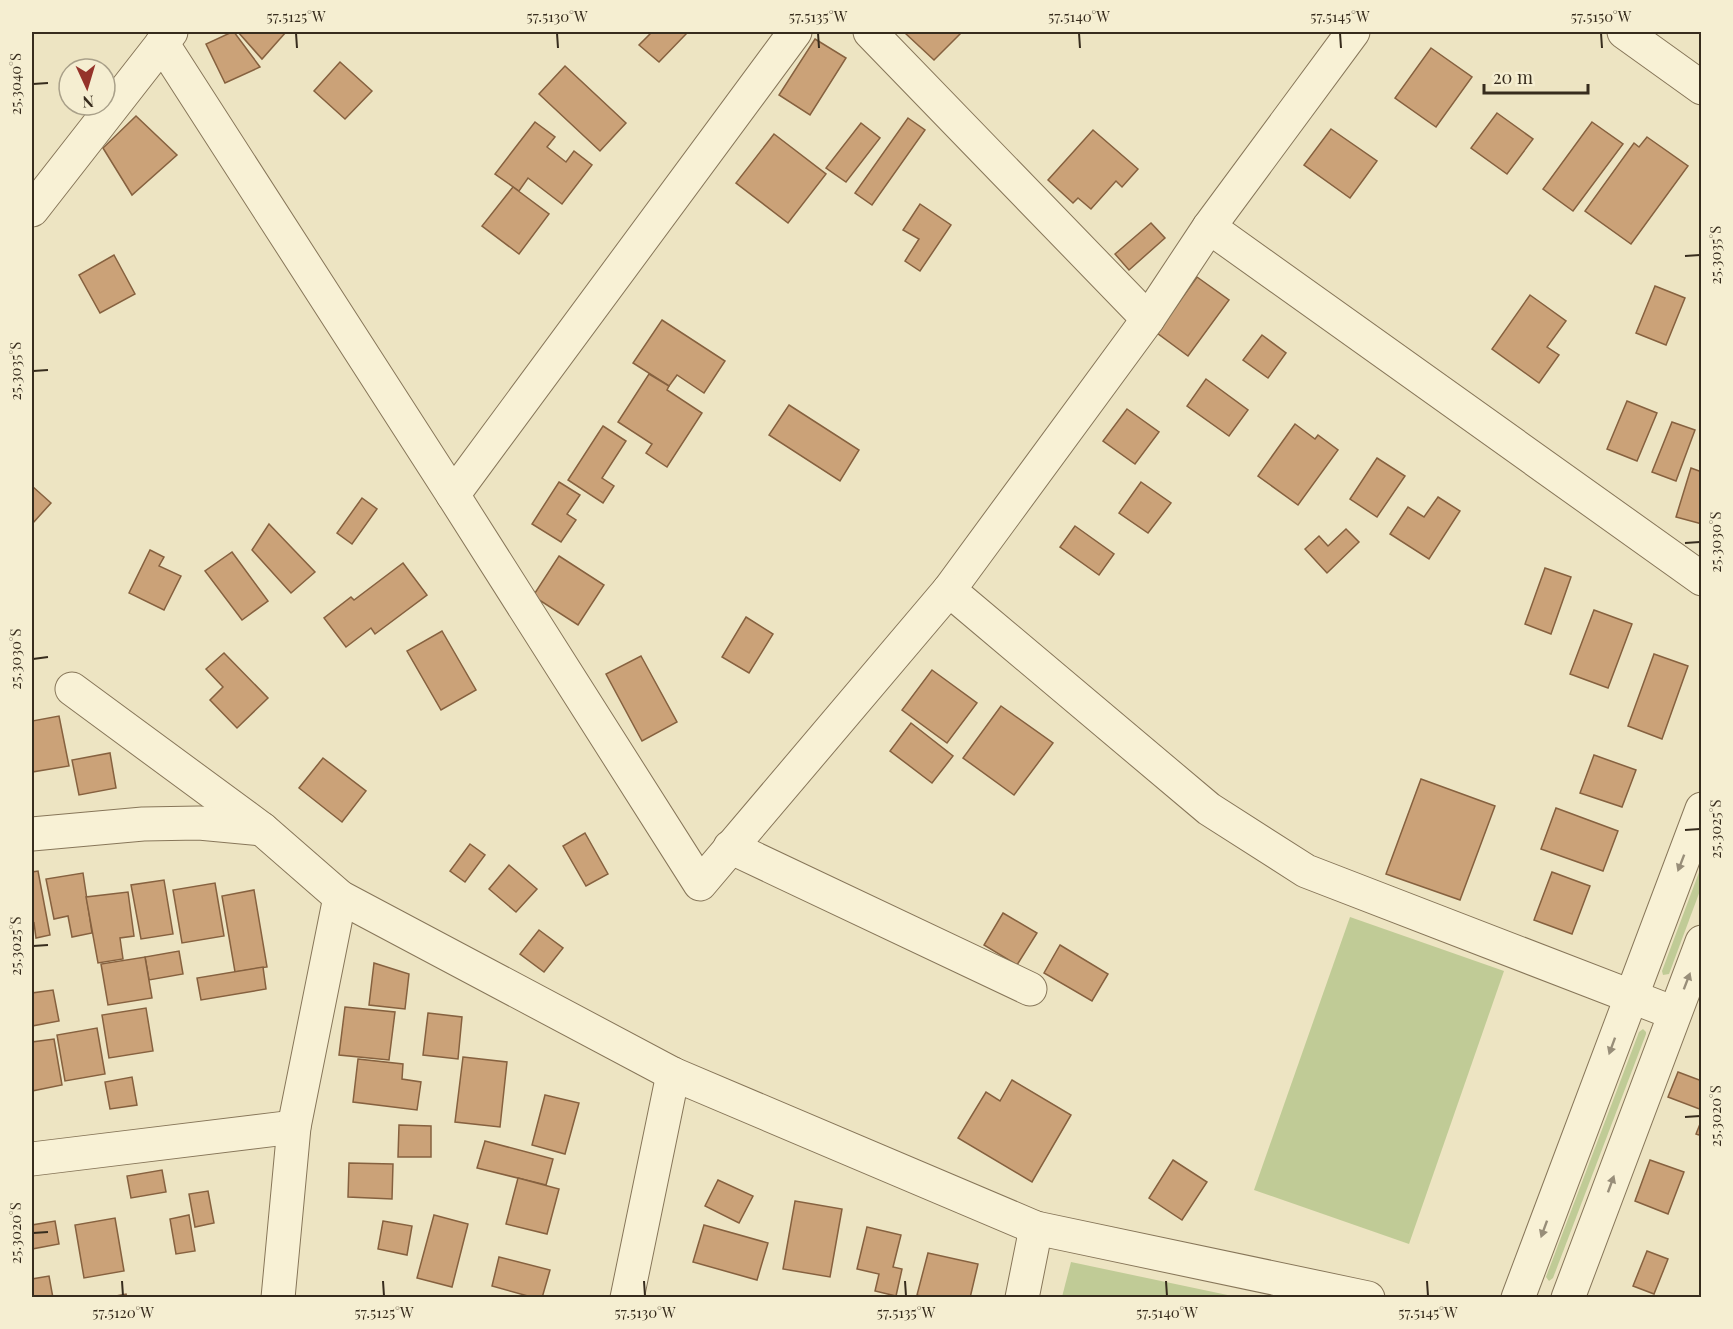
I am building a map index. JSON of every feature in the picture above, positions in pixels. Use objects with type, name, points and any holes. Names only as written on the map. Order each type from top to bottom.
[{"type":"street","points":[[453,495],[795,32]]},
{"type":"street","points":[[870,32],[1148,319]]},
{"type":"street","points":[[32,210],[166,37],[700,884],[950,590],[1148,319],[1209,227],[1353,32]]},
{"type":"street","points":[[1624,32],[1701,88]]},
{"type":"street","points":[[1209,227],[1701,579]]},
{"type":"street","points":[[950,590],[1209,809],[1306,871],[1630,998],[1674,1013]]},
{"type":"street","points":[[72,688],[262,828],[340,897],[673,1074],[1036,1228],[1368,1298]]},
{"type":"street","points":[[1518,1298],[1701,809]]},
{"type":"street","points":[[32,834],[143,824],[199,823],[262,828]]},
{"type":"street","points":[[730,848],[1030,989]]},
{"type":"street","points":[[278,1298],[294,1127],[340,897]]},
{"type":"street","points":[[1568,1298],[1701,942]]},
{"type":"street","points":[[627,1298],[673,1074]]},
{"type":"street","points":[[32,1159],[294,1127]]},
{"type":"street","points":[[1022,1298],[1036,1228]]},
{"type":"green space","points":[[1701,867],[1701,888],[1669,974],[1663,975],[1662,971]]},
{"type":"green space","points":[[1350,917],[1504,971],[1409,1244],[1254,1190]]},
{"type":"green space","points":[[1643,1029],[1646,1034],[1553,1278],[1549,1281],[1546,1277],[1639,1032]]},
{"type":"green space","points":[[1071,1262],[1237,1297],[1062,1297]]},
{"type":"building","points":[[232,32],[260,67],[225,83],[206,44]]},
{"type":"building","points":[[238,32],[286,32],[262,59]]},
{"type":"building","points":[[652,32],[687,33],[659,62],[639,45]]},
{"type":"building","points":[[906,32],[962,32],[934,60]]},
{"type":"building","points":[[815,39],[846,58],[810,115],[779,95]]},
{"type":"building","points":[[1431,48],[1472,77],[1436,127],[1395,98]]},
{"type":"building","points":[[340,62],[372,91],[345,119],[314,91]]},
{"type":"building","points":[[565,66],[626,123],[600,151],[539,94]]},
{"type":"building","points":[[1497,113],[1533,139],[1507,174],[1471,148]]},
{"type":"building","points":[[136,116],[177,155],[132,195],[103,148]]},
{"type":"building","points":[[908,118],[925,130],[872,205],[855,193]]},
{"type":"building","points":[[535,122],[555,137],[547,147],[566,162],[574,151],[592,165],[562,204],[528,178],[519,191],[495,174]]},
{"type":"building","points":[[1592,122],[1623,144],[1573,211],[1543,189]]},
{"type":"building","points":[[861,123],[880,138],[846,182],[826,168]]},
{"type":"building","points":[[1331,129],[1377,161],[1350,198],[1304,165]]},
{"type":"building","points":[[1093,130],[1138,169],[1122,187],[1116,181],[1091,209],[1078,198],[1073,203],[1048,180]]},
{"type":"building","points":[[774,134],[826,174],[788,223],[736,183]]},
{"type":"building","points":[[1647,137],[1688,166],[1631,244],[1585,211],[1634,143],[1639,147]]},
{"type":"building","points":[[513,187],[549,214],[519,254],[482,226]]},
{"type":"building","points":[[920,204],[951,225],[920,271],[905,261],[919,239],[903,230]]},
{"type":"building","points":[[1151,223],[1165,238],[1129,270],[1115,254]]},
{"type":"building","points":[[114,255],[135,294],[100,313],[79,275]]},
{"type":"building","points":[[1197,277],[1229,300],[1188,356],[1157,333]]},
{"type":"building","points":[[1655,286],[1685,298],[1666,345],[1636,333]]},
{"type":"building","points":[[1530,295],[1566,321],[1547,347],[1559,355],[1539,383],[1492,349]]},
{"type":"building","points":[[662,320],[725,361],[704,393],[677,375],[669,386],[633,363]]},
{"type":"building","points":[[1262,335],[1286,353],[1268,378],[1243,360]]},
{"type":"building","points":[[649,374],[669,386],[667,390],[702,413],[667,467],[646,453],[652,444],[618,422]]},
{"type":"building","points":[[1206,379],[1248,410],[1229,436],[1187,406]]},
{"type":"building","points":[[1627,401],[1657,413],[1637,461],[1607,449]]},
{"type":"building","points":[[789,405],[859,450],[840,481],[769,435]]},
{"type":"building","points":[[1127,409],[1159,432],[1135,464],[1103,441]]},
{"type":"building","points":[[1672,422],[1695,430],[1676,481],[1652,472]]},
{"type":"building","points":[[1295,424],[1315,439],[1318,435],[1338,450],[1298,505],[1258,476]]},
{"type":"building","points":[[603,426],[626,441],[602,478],[614,486],[603,503],[568,480]]},
{"type":"building","points":[[1377,458],[1405,476],[1377,517],[1350,499]]},
{"type":"building","points":[[1691,468],[1702,472],[1702,524],[1676,517]]},
{"type":"building","points":[[559,482],[580,495],[567,514],[576,520],[561,542],[532,524]]},
{"type":"building","points":[[1141,482],[1171,503],[1148,533],[1119,513]]},
{"type":"building","points":[[32,486],[51,503],[32,524]]},
{"type":"building","points":[[1438,497],[1460,511],[1429,559],[1390,534],[1408,507],[1424,517]]},
{"type":"building","points":[[362,498],[377,509],[352,544],[337,533]]},
{"type":"building","points":[[269,524],[315,572],[291,593],[252,550]]},
{"type":"building","points":[[1075,526],[1114,554],[1099,575],[1060,547]]},
{"type":"building","points":[[1346,529],[1359,542],[1327,573],[1305,549],[1319,536],[1328,546]]},
{"type":"building","points":[[150,550],[164,557],[159,566],[181,576],[164,610],[129,593]]},
{"type":"building","points":[[232,552],[268,601],[242,620],[205,571]]},
{"type":"building","points":[[559,556],[604,585],[578,625],[533,596]]},
{"type":"building","points":[[403,563],[427,595],[375,634],[371,628],[346,647],[324,618],[351,597],[354,600]]},
{"type":"building","points":[[1545,568],[1571,577],[1551,634],[1525,624]]},
{"type":"building","points":[[1594,610],[1632,624],[1608,688],[1570,674]]},
{"type":"building","points":[[746,617],[773,634],[749,673],[722,657]]},
{"type":"building","points":[[442,631],[476,690],[441,710],[407,651]]},
{"type":"building","points":[[224,653],[268,698],[237,728],[210,700],[223,687],[206,669]]},
{"type":"building","points":[[1654,654],[1688,666],[1662,739],[1628,726]]},
{"type":"building","points":[[641,656],[677,722],[642,741],[606,674]]},
{"type":"building","points":[[932,670],[977,703],[947,743],[902,710]]},
{"type":"building","points":[[1001,706],[1053,743],[1014,795],[963,758]]},
{"type":"building","points":[[59,716],[69,766],[32,772],[32,721]]},
{"type":"building","points":[[911,723],[953,756],[932,783],[890,751]]},
{"type":"building","points":[[110,753],[116,788],[79,795],[72,760]]},
{"type":"building","points":[[1594,755],[1636,770],[1622,807],[1580,793]]},
{"type":"building","points":[[323,758],[366,791],[342,822],[299,788]]},
{"type":"building","points":[[1421,779],[1495,806],[1460,900],[1386,874]]},
{"type":"building","points":[[1556,808],[1618,831],[1603,871],[1541,849]]},
{"type":"building","points":[[585,833],[608,874],[586,886],[563,846]]},
{"type":"building","points":[[470,844],[485,855],[465,882],[450,871]]},
{"type":"building","points":[[509,865],[537,889],[516,912],[489,889]]},
{"type":"building","points":[[38,871],[50,935],[36,938],[34,923],[32,924],[32,872]]},
{"type":"building","points":[[1552,872],[1590,886],[1572,934],[1534,920]]},
{"type":"building","points":[[83,873],[92,933],[72,937],[68,916],[54,919],[46,879]]},
{"type":"building","points":[[164,880],[173,934],[141,939],[131,885]]},
{"type":"building","points":[[215,883],[224,936],[182,943],[173,890]]},
{"type":"building","points":[[254,890],[267,967],[235,972],[222,896]]},
{"type":"building","points":[[128,892],[134,936],[120,938],[123,959],[98,963],[86,897]]},
{"type":"building","points":[[1003,913],[1037,933],[1017,965],[984,945]]},
{"type":"building","points":[[539,930],[563,948],[544,972],[520,954]]},
{"type":"building","points":[[1060,945],[1108,974],[1092,1001],[1044,973]]},
{"type":"building","points":[[179,951],[183,974],[149,980],[145,957]]},
{"type":"building","points":[[145,957],[152,998],[108,1005],[101,964]]},
{"type":"building","points":[[374,963],[409,974],[405,1009],[369,1005]]},
{"type":"building","points":[[263,967],[266,989],[201,1000],[197,978]]},
{"type":"building","points":[[53,990],[59,1021],[32,1026],[32,993]]},
{"type":"building","points":[[345,1007],[395,1012],[389,1060],[339,1055]]},
{"type":"building","points":[[146,1008],[153,1051],[109,1058],[102,1015]]},
{"type":"building","points":[[428,1013],[462,1017],[458,1059],[423,1055]]},
{"type":"building","points":[[97,1028],[105,1074],[65,1081],[57,1035]]},
{"type":"building","points":[[54,1039],[62,1085],[32,1091],[32,1042]]},
{"type":"building","points":[[463,1057],[507,1062],[500,1127],[455,1122]]},
{"type":"building","points":[[358,1059],[403,1064],[402,1079],[421,1082],[417,1110],[353,1102]]},
{"type":"building","points":[[1678,1072],[1702,1081],[1702,1110],[1668,1097]]},
{"type":"building","points":[[132,1077],[137,1105],[110,1109],[105,1082]]},
{"type":"building","points":[[1012,1080],[1071,1115],[1032,1182],[958,1138],[986,1092],[1000,1101]]},
{"type":"building","points":[[545,1095],[579,1103],[565,1154],[532,1145]]},
{"type":"building","points":[[1702,1119],[1702,1136],[1696,1134]]},
{"type":"building","points":[[399,1125],[431,1126],[431,1157],[398,1157]]},
{"type":"building","points":[[485,1141],[553,1159],[546,1185],[477,1168]]},
{"type":"building","points":[[1173,1160],[1207,1182],[1182,1220],[1149,1198]]},
{"type":"building","points":[[1650,1160],[1684,1172],[1668,1214],[1635,1201]]},
{"type":"building","points":[[349,1163],[393,1164],[392,1199],[348,1197]]},
{"type":"building","points":[[162,1170],[166,1192],[131,1198],[127,1176]]},
{"type":"building","points":[[518,1178],[559,1189],[547,1234],[506,1224]]},
{"type":"building","points":[[718,1180],[753,1196],[739,1223],[705,1206]]},
{"type":"building","points":[[208,1191],[214,1223],[195,1227],[189,1194]]},
{"type":"building","points":[[795,1201],[842,1209],[830,1277],[783,1269]]},
{"type":"building","points":[[189,1215],[195,1251],[176,1254],[170,1219]]},
{"type":"building","points":[[434,1215],[468,1224],[452,1287],[417,1278]]},
{"type":"building","points":[[115,1218],[124,1271],[84,1278],[75,1225]]},
{"type":"building","points":[[55,1221],[59,1244],[32,1249],[32,1225]]},
{"type":"building","points":[[383,1221],[412,1226],[407,1255],[378,1249]]},
{"type":"building","points":[[704,1225],[768,1243],[757,1280],[693,1262]]},
{"type":"building","points":[[867,1227],[901,1235],[893,1267],[902,1269],[896,1296],[875,1291],[879,1274],[857,1269]]},
{"type":"building","points":[[1647,1251],[1668,1259],[1654,1294],[1633,1286]]},
{"type":"building","points":[[928,1253],[978,1264],[970,1298],[926,1298],[917,1295]]},
{"type":"building","points":[[499,1257],[550,1270],[542,1298],[492,1286]]},
{"type":"building","points":[[49,1276],[53,1298],[32,1298],[32,1279]]},
{"type":"building","points":[[126,1294],[127,1298],[105,1298]]}]
